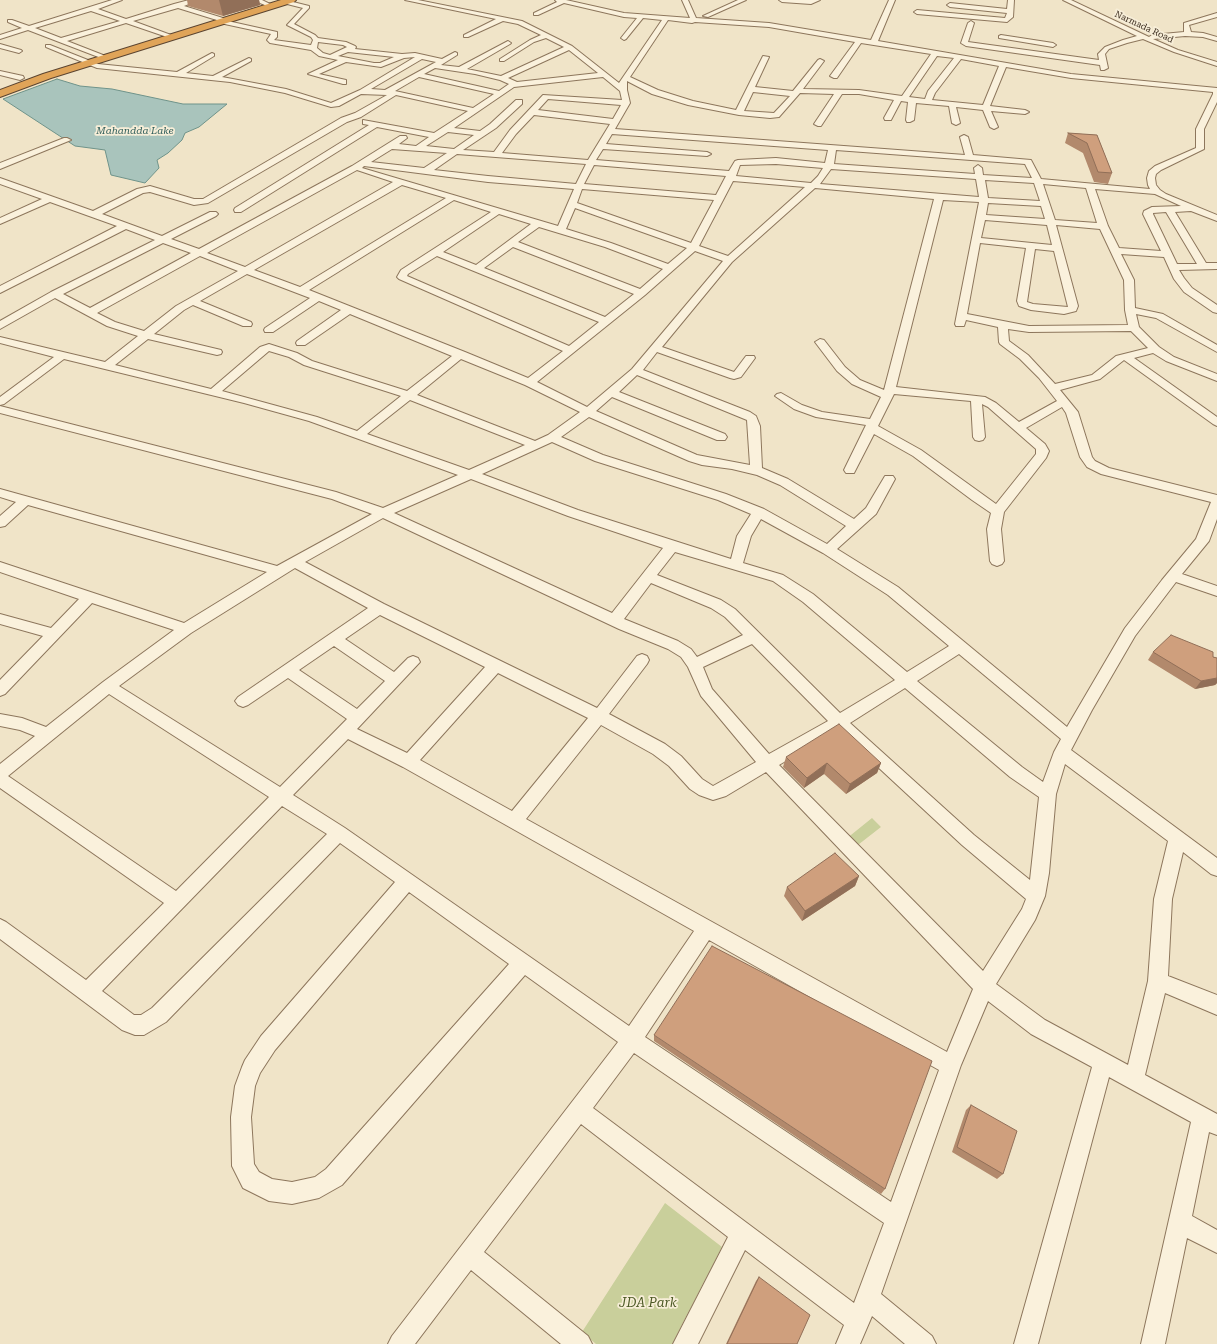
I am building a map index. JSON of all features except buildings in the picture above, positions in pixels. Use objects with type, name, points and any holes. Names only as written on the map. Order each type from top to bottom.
[{"type":"highway","points":[[86,62],[101,56],[221,21],[267,4],[285,1]]},
{"type":"highway","points":[[0,86],[86,62],[285,1]]},
{"type":"highway","points":[[0,94],[44,74]]},
{"type":"highway","points":[[0,91],[24,79]]},
{"type":"street","points":[[0,37],[119,0]]},
{"type":"street","points":[[62,40],[196,0]]},
{"type":"street","points":[[256,0],[267,4]]},
{"type":"street","points":[[408,0],[520,22],[570,47],[623,90]]},
{"type":"street","points":[[536,14],[563,0],[618,12],[667,18]]},
{"type":"street","points":[[563,0],[624,16],[692,20],[705,19],[778,25],[874,42],[1093,76],[1217,89]]},
{"type":"street","points":[[685,0],[692,20]]},
{"type":"street","points":[[705,19],[743,0]]},
{"type":"street","points":[[782,0],[808,2],[817,0]]},
{"type":"street","points":[[874,42],[892,0]]},
{"type":"street","points":[[917,12],[970,20],[1007,20],[1010,17],[1011,0]]},
{"type":"street","name":"Narmada Road","points":[[1066,0],[1176,51],[1217,63]]},
{"type":"street","points":[[1073,0],[1152,38],[1217,63]]},
{"type":"street","points":[[285,1],[307,8],[290,25],[311,34],[316,40],[352,45],[353,48],[332,57]]},
{"type":"street","points":[[168,2],[221,21],[275,33],[270,40],[272,42],[314,48],[321,55],[377,65],[400,56]]},
{"type":"street","points":[[944,4],[952,3],[1010,11]]},
{"type":"street","points":[[705,19],[711,5]]},
{"type":"street","points":[[968,5],[970,20],[964,42],[997,48],[1103,66],[1101,54],[1106,48],[1143,36]]},
{"type":"street","points":[[90,8],[169,36]]},
{"type":"street","points":[[1188,34],[1186,24],[1217,15]]},
{"type":"street","points":[[624,38],[641,17]]},
{"type":"street","points":[[466,36],[503,18]]},
{"type":"street","points":[[561,230],[578,186],[626,103],[623,82],[667,18]]},
{"type":"street","points":[[705,19],[769,25],[858,42],[1110,81],[1217,89]]},
{"type":"street","points":[[10,21],[29,27],[101,56]]},
{"type":"street","points":[[992,61],[1005,27]]},
{"type":"street","points":[[1209,37],[1217,33]]},
{"type":"street","points":[[1152,38],[1188,34],[1217,39]]},
{"type":"street","points":[[502,60],[532,41],[548,35]]},
{"type":"street","points":[[1001,37],[1053,45]]},
{"type":"street","points":[[314,48],[316,40]]},
{"type":"street","points":[[834,76],[858,42]]},
{"type":"street","points":[[461,69],[508,43]]},
{"type":"street","points":[[0,46],[19,51]]},
{"type":"street","points":[[48,46],[102,67],[215,78],[286,91],[330,105],[336,104],[363,91],[422,56]]},
{"type":"street","points":[[502,78],[556,52],[570,47]]},
{"type":"street","points":[[348,50],[400,56],[422,56],[443,61]]},
{"type":"street","points":[[94,214],[140,191],[150,189],[194,202],[205,201],[358,115],[419,74],[455,54]]},
{"type":"street","points":[[888,118],[905,99],[935,54]]},
{"type":"street","points":[[179,74],[212,55]]},
{"type":"street","points":[[739,113],[765,57]]},
{"type":"street","points":[[927,102],[931,93],[958,58]]},
{"type":"street","points":[[215,78],[249,60]]},
{"type":"street","points":[[343,82],[312,74],[345,60]]},
{"type":"street","points":[[626,78],[664,96],[739,113],[764,116],[776,115],[797,92],[820,61]]},
{"type":"street","points":[[992,61],[1003,65]]},
{"type":"street","points":[[994,127],[986,107],[1003,65]]},
{"type":"street","points":[[434,66],[461,69],[502,78],[515,84]]},
{"type":"street","points":[[0,73],[24,79]]},
{"type":"street","points":[[419,74],[499,93]]},
{"type":"street","points":[[418,148],[473,110],[515,84],[604,75]]},
{"type":"street","points":[[286,91],[318,76]]},
{"type":"street","points":[[750,89],[797,92],[859,92],[927,102],[1025,112]]},
{"type":"street","points":[[1157,192],[1152,185],[1152,173],[1158,168],[1194,153],[1201,148],[1200,129],[1217,94],[1217,89]]},
{"type":"street","points":[[363,91],[391,92],[473,110]]},
{"type":"street","points":[[818,124],[840,92]]},
{"type":"street","points":[[497,154],[513,132],[545,97],[548,96],[626,103]]},
{"type":"street","points":[[905,99],[910,120]]},
{"type":"street","points":[[426,171],[498,123],[519,102]]},
{"type":"street","points":[[952,104],[956,123]]},
{"type":"street","points":[[532,112],[615,122]]},
{"type":"street","points":[[349,119],[435,136]]},
{"type":"street","points":[[238,210],[376,124]]},
{"type":"street","points":[[446,129],[481,134]]},
{"type":"street","points":[[610,131],[710,139],[741,152],[776,160],[829,166],[1038,181],[1157,192],[1217,218]]},
{"type":"street","points":[[964,137],[980,177],[984,200],[961,320],[1046,329],[1134,328]]},
{"type":"street","points":[[89,313],[359,166],[403,138]]},
{"type":"street","points":[[704,171],[710,139]]},
{"type":"street","points":[[0,166],[68,140]]},
{"type":"street","points":[[390,146],[704,171],[812,186],[1046,204]]},
{"type":"street","points":[[600,146],[707,154]]},
{"type":"street","points":[[741,152],[832,148],[1028,162],[1038,181],[1046,204],[1073,306],[1070,310],[1031,307],[1024,304],[1022,301],[1031,247]]},
{"type":"street","points":[[0,773],[108,686],[186,629],[279,571],[383,513],[552,438],[588,412],[636,371],[729,260],[825,173],[829,166],[832,148]]},
{"type":"street","points":[[529,383],[641,293],[693,248],[732,176],[741,152]]},
{"type":"street","points":[[359,166],[426,171],[488,179],[720,198]]},
{"type":"street","points":[[359,166],[400,182],[608,245],[669,268]]},
{"type":"street","points":[[0,181],[318,296],[529,383],[588,412],[702,461],[756,470],[784,482],[855,526]]},
{"type":"street","points":[[107,366],[170,316],[192,301],[400,182]]},
{"type":"street","points":[[1089,186],[1103,226],[1130,280],[1130,310],[1134,328],[1155,349],[1182,364],[1217,378]]},
{"type":"street","points":[[302,290],[453,197]]},
{"type":"street","points":[[850,470],[889,392],[940,197]]},
{"type":"street","points":[[0,221],[49,199]]},
{"type":"street","points":[[572,204],[729,260]]},
{"type":"street","points":[[1195,209],[1152,210],[1149,211],[1148,214],[1179,279],[1188,290],[1217,310]]},
{"type":"street","points":[[1169,210],[1203,266]]},
{"type":"street","points":[[498,211],[404,272],[402,277],[570,350]]},
{"type":"street","points":[[0,326],[18,314],[55,294],[213,214]]},
{"type":"street","points":[[980,216],[1103,226]]},
{"type":"street","points":[[478,268],[538,223]]},
{"type":"street","points":[[0,290],[124,226]]},
{"type":"street","points":[[976,240],[1059,250]]},
{"type":"street","points":[[512,243],[641,293]]},
{"type":"street","points":[[1115,251],[1167,254]]},
{"type":"street","points":[[436,252],[606,321]]},
{"type":"street","points":[[1173,267],[1217,266]]},
{"type":"street","points":[[55,294],[111,324],[146,335],[217,352]]},
{"type":"street","points":[[269,330],[318,296]]},
{"type":"street","points":[[192,301],[247,324]]},
{"type":"street","points":[[301,343],[350,309]]},
{"type":"street","points":[[1130,310],[1159,316],[1217,349]]},
{"type":"street","points":[[1003,325],[1002,338],[1004,342],[1024,357],[1053,388],[1072,412],[1086,457],[1091,464],[1096,468],[1129,478],[1217,498]]},
{"type":"street","points":[[0,340],[214,392],[313,419],[470,475],[483,478],[573,513],[672,546],[778,578],[802,594],[1016,772],[1048,794]]},
{"type":"street","points":[[820,342],[841,369],[856,382],[889,392],[976,398],[987,401],[1041,447],[1043,451],[1042,455],[998,511],[994,529],[997,561]]},
{"type":"street","points":[[214,392],[264,348],[269,347],[293,355],[308,363],[408,395],[535,445]]},
{"type":"street","points":[[655,348],[734,376],[738,375],[750,358]]},
{"type":"street","points":[[1053,388],[1096,377],[1108,369],[1115,361],[1125,356],[1155,349]]},
{"type":"street","points":[[359,435],[461,354]]},
{"type":"street","points":[[0,402],[63,355]]},
{"type":"street","points":[[1125,356],[1217,422]]},
{"type":"street","points":[[636,371],[746,414],[752,418],[754,426],[756,470]]},
{"type":"street","points":[[612,393],[721,437]]},
{"type":"street","points":[[781,396],[798,407],[820,415],[873,426],[917,453],[976,497],[998,511]]},
{"type":"street","points":[[976,398],[979,437]]},
{"type":"street","points":[[1019,427],[1050,408],[1065,402]]},
{"type":"street","points":[[0,409],[336,496],[383,513],[615,620],[673,645],[686,653],[694,665],[706,692],[768,764],[984,986],[1038,1027],[1210,1121],[1180,1222],[1153,1344]]},
{"type":"street","points":[[552,438],[599,458],[722,497],[759,512],[828,550],[893,591],[961,646],[1066,745],[1177,839],[1217,868]]},
{"type":"street","points":[[828,550],[871,511],[889,479]]},
{"type":"street","points":[[0,493],[279,571]]},
{"type":"street","points":[[0,523],[26,500]]},
{"type":"street","points":[[848,1344],[868,1298],[951,1065],[984,986],[1029,914],[1036,896],[1040,874],[1048,794],[1054,772],[1086,706],[1130,632],[1202,541],[1217,502]]},
{"type":"street","points":[[736,565],[744,536],[759,512]]},
{"type":"street","points":[[615,620],[672,546]]},
{"type":"street","points":[[294,562],[379,608],[599,716],[659,749],[675,761],[696,784],[705,790],[713,792],[720,790],[768,764],[907,681],[961,646]]},
{"type":"street","points":[[0,567],[186,629]]},
{"type":"street","points":[[1173,576],[1217,591]]},
{"type":"street","points":[[648,577],[716,604],[730,613],[839,722],[968,840],[1036,896]]},
{"type":"street","points":[[0,690],[90,596]]},
{"type":"street","points":[[243,701],[379,608]]},
{"type":"street","points":[[0,619],[54,634]]},
{"type":"street","points":[[694,665],[754,636]]},
{"type":"street","points":[[334,639],[395,680]]},
{"type":"street","points":[[514,821],[642,660]]},
{"type":"street","points":[[88,992],[413,662]]},
{"type":"street","points":[[409,762],[496,665]]},
{"type":"street","points":[[288,670],[352,724],[409,762],[951,1065]]},
{"type":"street","points":[[108,686],[339,833],[632,1040],[896,1218]]},
{"type":"street","points":[[0,720],[22,724],[47,734]]},
{"type":"street","points":[[0,779],[177,902]]},
{"type":"street","points":[[0,928],[135,1025],[144,1025],[159,1015],[339,833]]},
{"type":"street","points":[[1134,1080],[1158,981],[1163,899],[1177,839]]},
{"type":"street","points":[[407,881],[268,1043],[252,1067],[245,1086],[241,1117],[243,1166],[251,1180],[269,1190],[292,1193],[318,1187],[334,1176],[523,963]]},
{"type":"street","points":[[400,1344],[632,1040],[706,929]]},
{"type":"street","points":[[1158,981],[1217,1005]]},
{"type":"street","points":[[1026,1344],[1103,1063]]},
{"type":"street","points":[[579,1110],[858,1321]]},
{"type":"street","points":[[1180,1222],[1217,1242]]},
{"type":"street","points":[[685,1344],[742,1234]]},
{"type":"street","points":[[469,1254],[580,1344]]},
{"type":"street","points":[[868,1298],[924,1344]]},
{"type":"green space","points":[[872,818],[881,827],[854,848],[846,839]]},
{"type":"green space","name":"JDA Park","points":[[665,1203],[722,1247],[672,1344],[596,1344],[582,1332]]},
{"type":"water","name":"Mahandda Lake","points":[[57,79],[80,86],[112,89],[183,104],[227,104],[199,127],[185,133],[182,140],[168,153],[157,160],[159,168],[145,183],[111,175],[105,150],[75,146],[3,99]]}]
